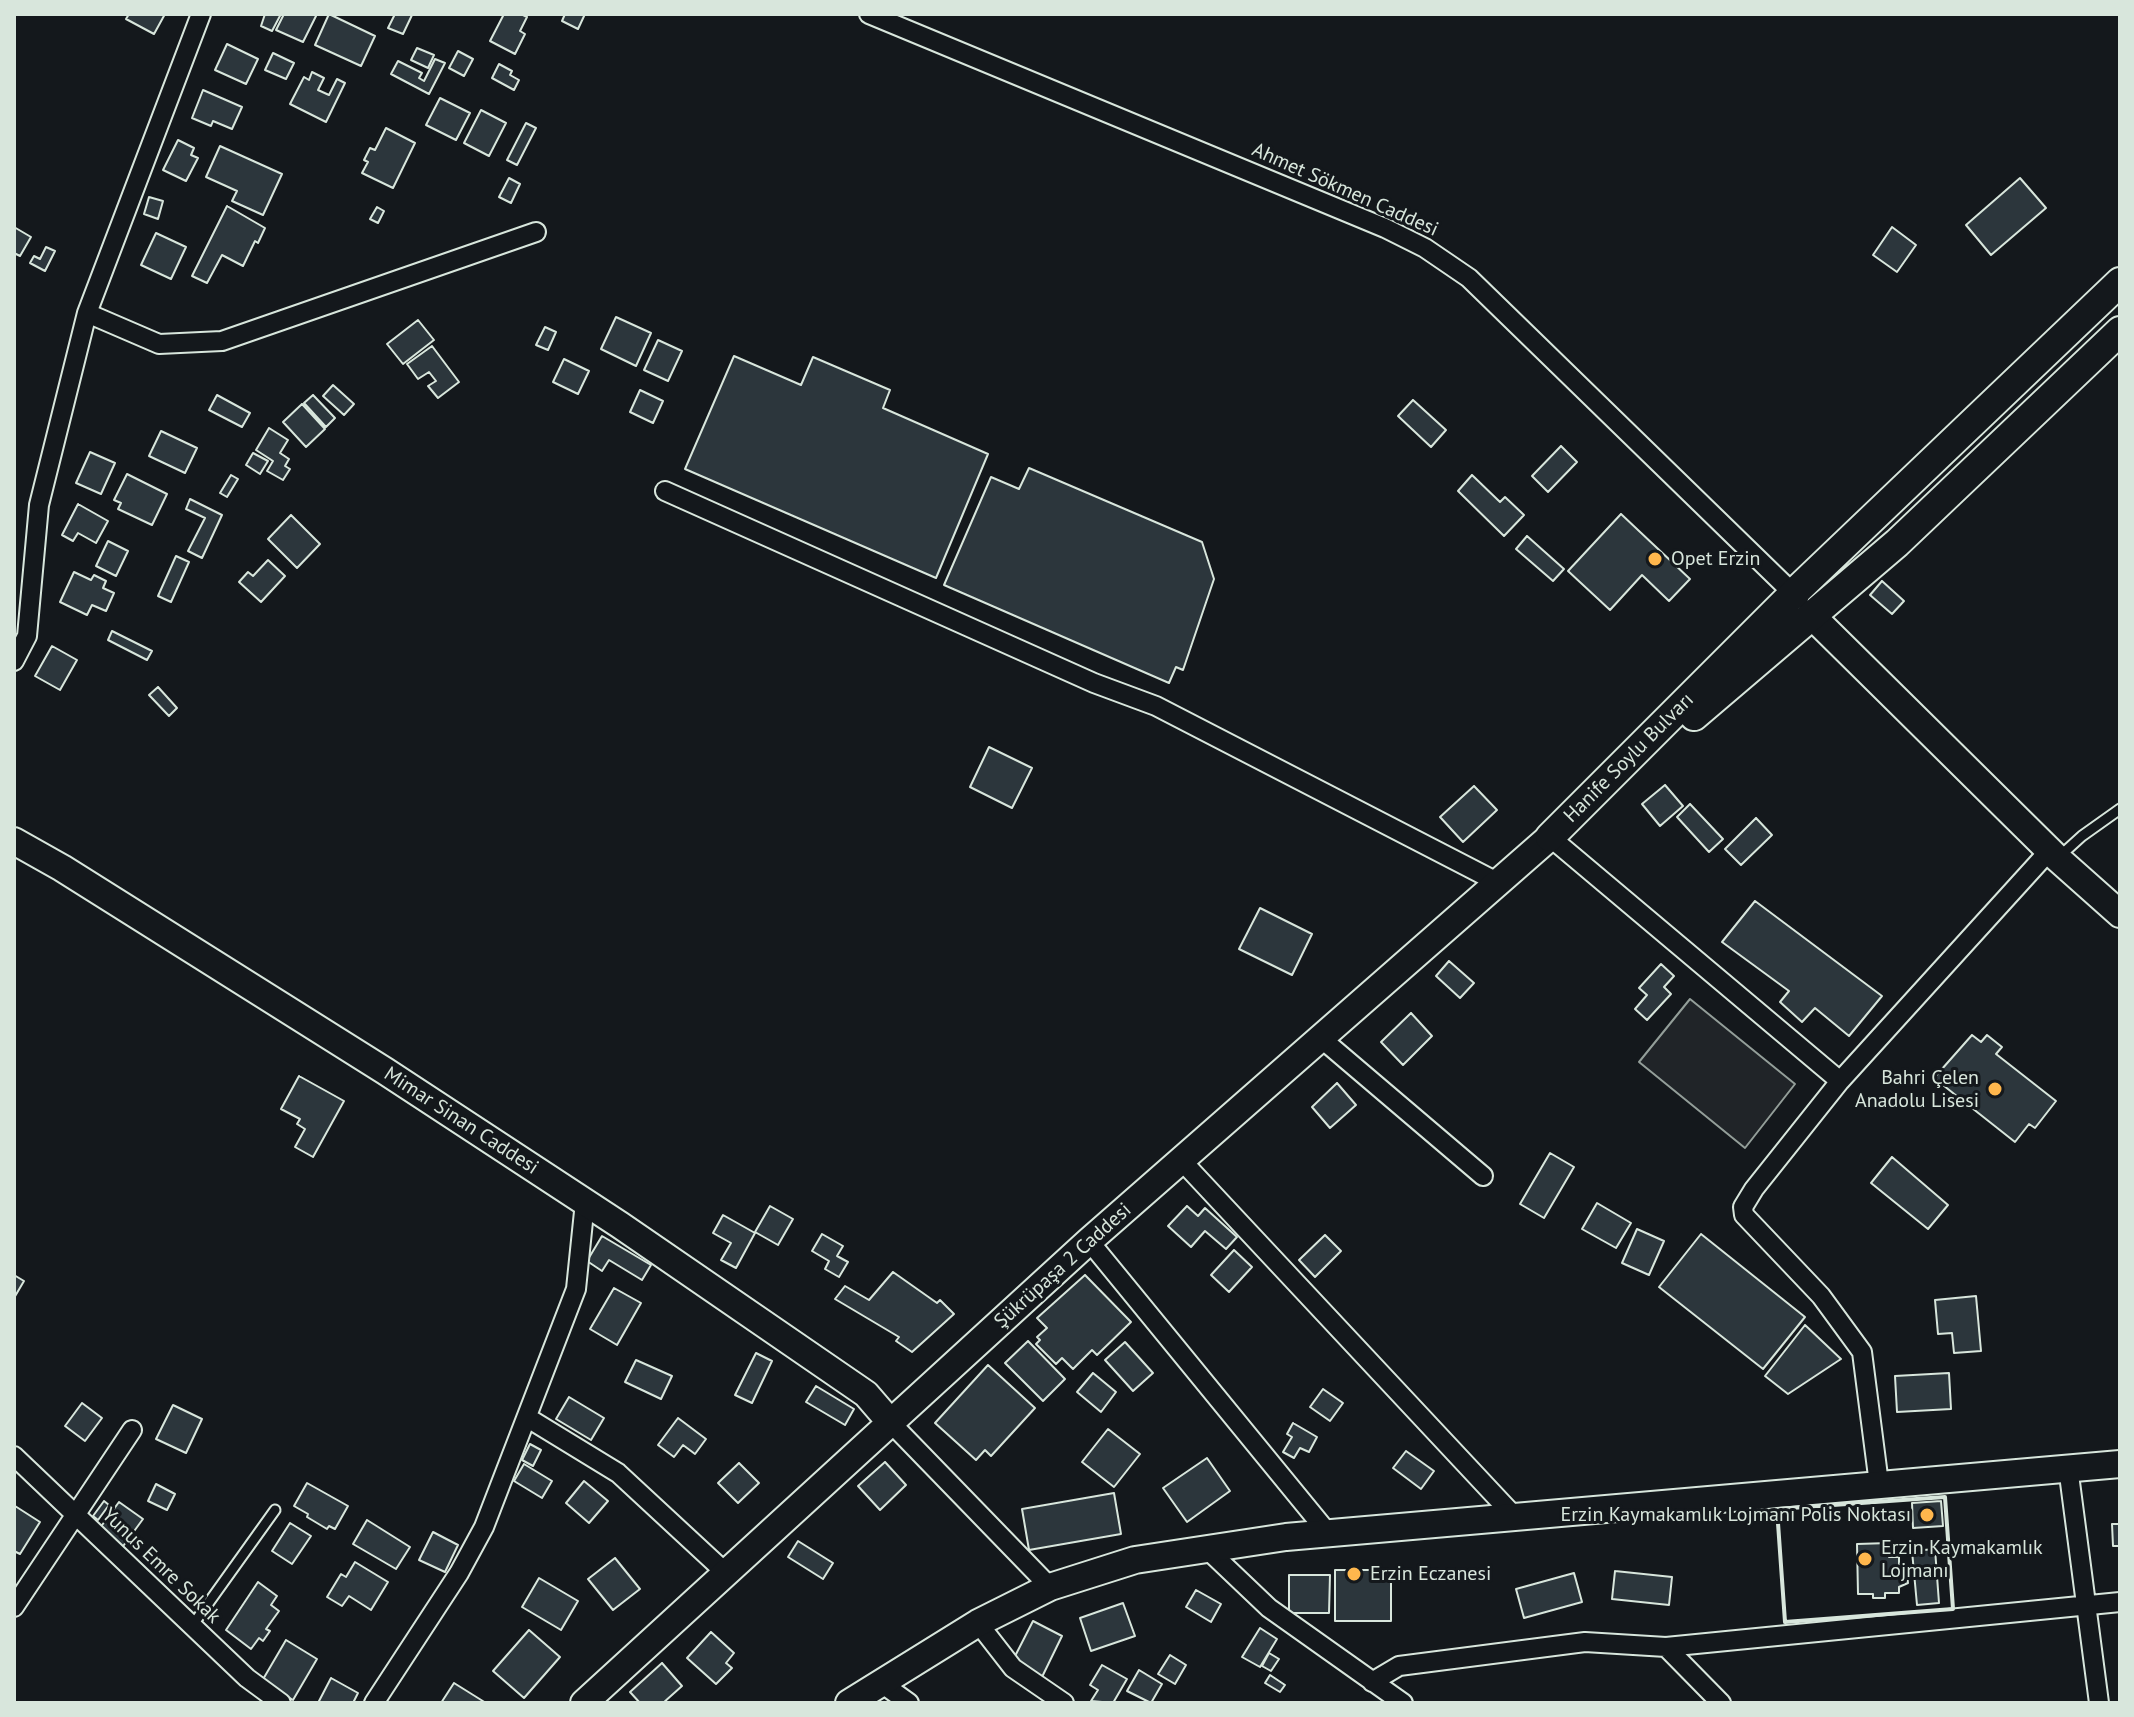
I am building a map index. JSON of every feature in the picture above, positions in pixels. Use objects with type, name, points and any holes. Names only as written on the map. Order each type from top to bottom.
[{"type":"main road","name":"Hanife Soylu Bulvarı","points":[[1550,837],[1794,593],[2120,282]]},
{"type":"main road","name":"Hanife Soylu Bulvarı","points":[[1550,837],[1897,543],[2120,331]]},
{"type":"street","points":[[14,661],[27,636],[39,505],[87,313],[201,14]]},
{"type":"street","name":"Ahmet Sökmen Caddesi","points":[[869,14],[1385,228],[1425,248],[1469,278],[1794,593],[1813,617]]},
{"type":"street","points":[[87,313],[159,344],[222,341],[536,232]]},
{"type":"street","points":[[665,491],[1094,683],[1156,706],[1499,883]]},
{"type":"street","points":[[1813,617],[2053,854],[2120,914]]},
{"type":"street","points":[[1550,837],[1840,1081]]},
{"type":"street","name":"Şükrüpaşa 2 Caddesi","points":[[584,1703],[1089,1241],[1550,837]]},
{"type":"street","name":"Mimar Sinan Caddesi","points":[[14,841],[385,1071],[585,1202],[866,1394],[891,1423]]},
{"type":"street","points":[[1879,1484],[1862,1352],[1821,1296],[1744,1215],[1743,1207],[1840,1081],[2053,854]]},
{"type":"street","points":[[1322,1039],[1483,1176]]},
{"type":"street","points":[[1182,1161],[1515,1517]]},
{"type":"street","points":[[374,1703],[465,1562],[484,1527],[576,1289],[585,1202]]},
{"type":"street","points":[[1089,1241],[1328,1533]]},
{"type":"street","points":[[528,1418],[618,1473],[726,1573]]},
{"type":"street","points":[[891,1423],[1050,1587]]},
{"type":"street","points":[[14,1607],[132,1430]]},
{"type":"street","name":"Yunus Emre Sokak","points":[[14,1456],[247,1678],[281,1703]]},
{"type":"street","points":[[849,1703],[978,1623],[1050,1587],[1135,1560],[1328,1533],[2120,1464]]},
{"type":"street","points":[[2068,1467],[2099,1703]]},
{"type":"street","points":[[1207,1549],[1269,1608],[1403,1703]]},
{"type":"street","points":[[1372,1682],[1399,1666],[1585,1642],[1666,1647],[2120,1602]]},
{"type":"street","points":[[978,1623],[1013,1668],[1064,1703]]},
{"type":"street","points":[[1666,1647],[1721,1703]]},
{"type":"street","points":[[880,1682],[909,1703]]},
{"type":"lane","points":[[2053,854],[2120,809]]},
{"type":"lane","points":[[192,1626],[275,1510]]},
{"type":"shaded area","points":[[1690,999],[1795,1084],[1745,1148],[1639,1062]]},
{"type":"building","points":[[129,14],[165,14],[154,34],[126,19]]},
{"type":"building","points":[[265,14],[281,14],[272,31],[261,26]]},
{"type":"building","points":[[284,14],[317,14],[303,42],[276,30]]},
{"type":"building","points":[[329,14],[375,36],[361,66],[315,45]]},
{"type":"building","points":[[395,14],[412,15],[403,34],[388,28]]},
{"type":"building","points":[[504,14],[527,17],[520,31],[525,34],[515,54],[490,41]]},
{"type":"building","points":[[565,14],[585,14],[578,29],[562,21]]},
{"type":"building","points":[[227,44],[258,59],[246,84],[215,70]]},
{"type":"building","points":[[417,48],[434,55],[428,68],[411,60]]},
{"type":"building","points":[[458,51],[473,59],[464,76],[449,68]]},
{"type":"building","points":[[273,53],[294,63],[286,79],[265,70]]},
{"type":"building","points":[[435,59],[445,63],[429,94],[391,74],[398,61],[422,73],[419,78],[424,81]]},
{"type":"building","points":[[499,64],[512,71],[510,75],[519,80],[514,90],[492,78]]},
{"type":"building","points":[[312,72],[324,78],[318,90],[329,95],[337,79],[345,83],[326,122],[290,104],[304,77],[309,80]]},
{"type":"building","points":[[203,90],[242,107],[232,129],[213,121],[211,126],[192,118]]},
{"type":"building","points":[[440,98],[470,113],[456,140],[426,125]]},
{"type":"building","points":[[481,110],[506,123],[489,156],[464,143]]},
{"type":"building","points":[[526,123],[536,128],[517,165],[507,160]]},
{"type":"building","points":[[386,128],[415,143],[393,188],[362,173],[370,148],[375,150]]},
{"type":"building","points":[[178,140],[194,148],[191,155],[198,158],[186,181],[163,170]]},
{"type":"building","points":[[220,146],[282,174],[263,215],[232,201],[237,191],[206,177]]},
{"type":"building","points":[[509,178],[520,184],[511,203],[499,197]]},
{"type":"building","points":[[2020,178],[2046,208],[1991,255],[1966,225]]},
{"type":"building","points":[[149,197],[163,201],[158,219],[144,214]]},
{"type":"building","points":[[227,206],[265,228],[243,266],[222,255],[207,283],[192,276]]},
{"type":"building","points":[[377,207],[384,211],[378,223],[370,219]]},
{"type":"building","points":[[14,227],[31,237],[20,256],[14,253]]},
{"type":"building","points":[[1892,227],[1916,245],[1897,272],[1873,255]]},
{"type":"building","points":[[156,233],[186,247],[171,279],[141,265]]},
{"type":"building","points":[[46,247],[55,251],[45,271],[30,263],[34,256],[40,259]]},
{"type":"building","points":[[616,317],[651,333],[636,366],[601,349]]},
{"type":"building","points":[[418,320],[434,340],[403,364],[387,344]]},
{"type":"building","points":[[545,327],[556,332],[548,350],[536,345]]},
{"type":"building","points":[[658,340],[682,351],[668,381],[644,370]]},
{"type":"building","points":[[432,346],[459,382],[438,398],[428,386],[436,381],[429,372],[418,379],[407,364]]},
{"type":"building","points":[[734,356],[801,385],[813,357],[890,390],[883,408],[988,454],[936,578],[685,469]]},
{"type":"building","points":[[564,359],[589,371],[578,394],[553,382]]},
{"type":"building","points":[[333,385],[354,404],[344,415],[323,396]]},
{"type":"building","points":[[640,390],[663,401],[653,423],[630,412]]},
{"type":"building","points":[[217,395],[250,413],[242,427],[209,410]]},
{"type":"building","points":[[313,395],[335,418],[326,427],[304,403]]},
{"type":"building","points":[[1413,400],[1446,430],[1431,447],[1398,416]]},
{"type":"building","points":[[302,404],[325,429],[306,447],[283,422]]},
{"type":"building","points":[[269,428],[288,440],[280,453],[289,459],[285,466],[290,469],[283,480],[267,471],[273,461],[256,450]]},
{"type":"building","points":[[161,431],[197,448],[185,473],[149,456]]},
{"type":"building","points":[[1561,446],[1577,462],[1548,492],[1532,476]]},
{"type":"building","points":[[90,452],[115,463],[101,494],[76,483]]},
{"type":"building","points":[[253,453],[268,461],[260,474],[246,465]]},
{"type":"building","points":[[1029,468],[1202,542],[1214,579],[1183,670],[1176,667],[1169,683],[944,585],[991,477],[1019,489]]},
{"type":"building","points":[[127,474],[167,494],[152,525],[118,509],[121,503],[114,500]]},
{"type":"building","points":[[231,475],[238,479],[227,497],[220,493]]},
{"type":"building","points":[[1472,475],[1500,502],[1505,497],[1524,515],[1504,536],[1458,491]]},
{"type":"building","points":[[190,499],[222,515],[202,558],[188,551],[205,518],[186,509]]},
{"type":"building","points":[[78,504],[108,521],[96,543],[78,533],[73,541],[62,535]]},
{"type":"building","points":[[1621,514],[1690,579],[1669,601],[1642,575],[1610,610],[1568,571]]},
{"type":"building","points":[[291,515],[320,544],[297,568],[268,539]]},
{"type":"building","points":[[1527,536],[1564,569],[1553,581],[1516,549]]},
{"type":"building","points":[[108,541],[128,551],[116,576],[96,566]]},
{"type":"building","points":[[176,556],[189,562],[171,602],[158,596]]},
{"type":"building","points":[[268,560],[285,576],[261,602],[239,582],[248,572],[253,576]]},
{"type":"building","points":[[74,572],[91,580],[94,575],[106,581],[103,588],[114,593],[106,611],[92,605],[87,615],[60,602]]},
{"type":"building","points":[[1882,581],[1904,601],[1892,614],[1870,595]]},
{"type":"building","points":[[112,631],[152,651],[147,660],[108,640]]},
{"type":"building","points":[[52,646],[77,660],[60,690],[35,676]]},
{"type":"building","points":[[158,687],[177,708],[169,716],[149,695]]},
{"type":"building","points":[[989,747],[1032,768],[1012,808],[970,787]]},
{"type":"building","points":[[1665,785],[1683,806],[1660,826],[1642,804]]},
{"type":"building","points":[[1474,786],[1497,810],[1463,842],[1440,817]]},
{"type":"building","points":[[1690,804],[1723,839],[1709,852],[1677,817]]},
{"type":"building","points":[[1756,818],[1772,835],[1741,865],[1725,849]]},
{"type":"building","points":[[1755,901],[1882,996],[1849,1036],[1815,1008],[1802,1022],[1780,1002],[1789,991],[1722,942]]},
{"type":"building","points":[[1260,908],[1312,934],[1292,975],[1239,949]]},
{"type":"building","points":[[1449,961],[1474,983],[1460,998],[1436,976]]},
{"type":"building","points":[[1661,964],[1674,976],[1664,987],[1671,994],[1647,1020],[1635,1009],[1647,995],[1639,988]]},
{"type":"building","points":[[1411,1013],[1432,1036],[1403,1065],[1381,1042]]},
{"type":"building","name":"Bahri Çelen Anadolu Lisesi","points":[[1972,1035],[1981,1042],[1987,1035],[2002,1047],[1996,1054],[2056,1101],[2035,1128],[2029,1124],[2015,1142],[1934,1078]]},
{"type":"building","points":[[299,1076],[344,1101],[313,1157],[295,1147],[305,1129],[297,1124],[300,1119],[281,1109]]},
{"type":"building","points":[[1337,1083],[1356,1105],[1330,1128],[1312,1107]]},
{"type":"building","points":[[1550,1153],[1574,1167],[1544,1218],[1520,1204]]},
{"type":"building","points":[[1892,1157],[1948,1205],[1928,1229],[1871,1183]]},
{"type":"building","points":[[1597,1203],[1631,1223],[1616,1248],[1582,1229]]},
{"type":"building","points":[[770,1206],[793,1219],[778,1245],[755,1232]]},
{"type":"building","points":[[1187,1206],[1198,1216],[1205,1208],[1237,1237],[1226,1249],[1205,1231],[1191,1247],[1168,1226]]},
{"type":"building","points":[[723,1215],[755,1233],[736,1268],[721,1260],[731,1243],[713,1233]]},
{"type":"building","points":[[1637,1229],[1664,1241],[1649,1275],[1622,1263]]},
{"type":"building","points":[[822,1234],[843,1246],[837,1256],[848,1262],[839,1277],[825,1269],[829,1261],[812,1251]]},
{"type":"building","points":[[1701,1234],[1805,1317],[1763,1369],[1659,1287]]},
{"type":"building","points":[[1325,1235],[1341,1251],[1315,1277],[1299,1260]]},
{"type":"building","points":[[602,1236],[651,1265],[642,1280],[609,1260],[602,1271],[587,1261]]},
{"type":"building","points":[[1234,1250],[1252,1267],[1229,1292],[1211,1275]]},
{"type":"building","points":[[893,1272],[937,1303],[940,1300],[954,1314],[912,1352],[896,1341],[899,1337],[835,1299],[845,1286],[869,1300]]},
{"type":"building","points":[[14,1275],[24,1281],[14,1298]]},
{"type":"building","points":[[1085,1275],[1131,1322],[1097,1355],[1092,1350],[1073,1369],[1062,1358],[1056,1364],[1036,1344],[1040,1340],[1037,1337],[1047,1328],[1037,1318]]},
{"type":"building","points":[[614,1288],[641,1303],[617,1345],[590,1329]]},
{"type":"building","points":[[1976,1296],[1981,1351],[1954,1353],[1952,1333],[1938,1334],[1935,1300]]},
{"type":"building","points":[[1805,1325],[1841,1359],[1788,1394],[1765,1376]]},
{"type":"building","points":[[1028,1341],[1065,1379],[1043,1401],[1005,1363]]},
{"type":"building","points":[[1125,1342],[1153,1373],[1133,1391],[1105,1360]]},
{"type":"building","points":[[756,1353],[772,1361],[752,1403],[735,1395]]},
{"type":"building","points":[[636,1360],[672,1376],[661,1399],[625,1382]]},
{"type":"building","points":[[988,1365],[1035,1408],[991,1456],[985,1450],[976,1460],[935,1423]]},
{"type":"building","points":[[1093,1373],[1116,1392],[1101,1412],[1077,1392]]},
{"type":"building","points":[[1949,1373],[1951,1409],[1897,1412],[1895,1376]]},
{"type":"building","points":[[816,1386],[854,1409],[845,1425],[806,1402]]},
{"type":"building","points":[[1323,1389],[1343,1403],[1330,1421],[1310,1407]]},
{"type":"building","points":[[569,1397],[604,1418],[591,1440],[556,1419]]},
{"type":"building","points":[[82,1403],[102,1418],[85,1441],[65,1426]]},
{"type":"building","points":[[173,1405],[202,1419],[186,1453],[156,1439]]},
{"type":"building","points":[[678,1418],[706,1439],[695,1454],[683,1445],[674,1457],[658,1445]]},
{"type":"building","points":[[1293,1423],[1317,1437],[1309,1452],[1300,1448],[1294,1458],[1283,1452],[1292,1437],[1287,1434]]},
{"type":"building","points":[[1108,1429],[1140,1454],[1114,1487],[1082,1462]]},
{"type":"building","points":[[530,1444],[541,1450],[533,1466],[522,1460]]},
{"type":"building","points":[[1406,1451],[1434,1471],[1421,1489],[1393,1468]]},
{"type":"building","points":[[1207,1458],[1230,1491],[1187,1522],[1163,1488]]},
{"type":"building","points":[[885,1462],[906,1485],[880,1510],[858,1486]]},
{"type":"building","points":[[739,1463],[759,1483],[738,1503],[718,1483]]},
{"type":"building","points":[[524,1464],[552,1481],[542,1498],[514,1481]]},
{"type":"building","points":[[584,1481],[608,1501],[589,1523],[566,1503]]},
{"type":"building","points":[[307,1483],[348,1506],[335,1529],[329,1526],[327,1529],[294,1506]]},
{"type":"building","points":[[156,1484],[175,1494],[167,1510],[148,1501]]},
{"type":"building","points":[[1114,1493],[1121,1534],[1029,1550],[1022,1509]]},
{"type":"building","points":[[104,1501],[109,1505],[98,1520],[93,1516]]},
{"type":"building","name":"Erzin Kaymakamlık Lojmanı Polis Noktası","points":[[1941,1501],[1943,1526],[1913,1528],[1912,1503]]},
{"type":"building","points":[[119,1502],[143,1519],[121,1549],[97,1532]]},
{"type":"building","points":[[15,1506],[40,1522],[20,1554],[14,1551]]},
{"type":"building","points":[[367,1520],[410,1547],[396,1569],[353,1544]]},
{"type":"building","points":[[290,1523],[311,1536],[292,1564],[272,1551]]},
{"type":"building","points":[[2112,1524],[2120,1524],[2120,1546],[2113,1546]]},
{"type":"building","points":[[433,1532],[458,1545],[445,1572],[419,1560]]},
{"type":"building","points":[[798,1541],[833,1563],[823,1579],[788,1557]]},
{"type":"building","name":"Erzin Kaymakamlık Lojmanı","points":[[1889,1543],[1889,1557],[1899,1557],[1899,1571],[1907,1574],[1908,1583],[1899,1587],[1899,1593],[1885,1593],[1885,1598],[1858,1594],[1857,1544]]},
{"type":"building","points":[[1935,1549],[1939,1603],[1917,1605],[1912,1551]]},
{"type":"building","points":[[615,1558],[640,1589],[613,1610],[588,1579]]},
{"type":"building","points":[[355,1562],[388,1582],[371,1610],[349,1596],[342,1606],[327,1597],[341,1574],[346,1577]]},
{"type":"building","points":[[1335,1570],[1391,1570],[1391,1621],[1335,1621]]},
{"type":"building","points":[[1615,1571],[1672,1577],[1669,1605],[1612,1599]]},
{"type":"building","points":[[1574,1573],[1582,1602],[1524,1618],[1516,1589]]},
{"type":"building","points":[[1289,1575],[1330,1575],[1329,1613],[1289,1613]]},
{"type":"building","points":[[539,1578],[578,1601],[561,1630],[522,1607]]},
{"type":"building","points":[[258,1582],[277,1596],[271,1605],[279,1611],[266,1629],[270,1631],[263,1641],[259,1638],[251,1649],[226,1630]]},
{"type":"building","points":[[1196,1590],[1221,1604],[1211,1622],[1186,1607]]},
{"type":"building","points":[[1123,1603],[1135,1636],[1091,1651],[1080,1618]]},
{"type":"building","points":[[1033,1621],[1062,1636],[1042,1677],[1012,1662]]},
{"type":"building","points":[[1260,1628],[1277,1639],[1260,1667],[1242,1657]]},
{"type":"building","points":[[529,1630],[560,1657],[524,1698],[493,1671]]},
{"type":"building","points":[[711,1632],[734,1653],[726,1663],[732,1668],[716,1684],[687,1658]]},
{"type":"building","points":[[286,1640],[317,1659],[293,1700],[262,1681]]},
{"type":"building","points":[[1269,1653],[1279,1659],[1271,1671],[1262,1666]]},
{"type":"building","points":[[1170,1655],[1186,1665],[1175,1684],[1158,1674]]},
{"type":"building","points":[[662,1663],[682,1686],[663,1703],[640,1703],[630,1692]]},
{"type":"building","points":[[1102,1665],[1127,1679],[1113,1703],[1091,1701],[1098,1690],[1090,1685]]},
{"type":"building","points":[[1139,1670],[1162,1684],[1151,1703],[1127,1691]]},
{"type":"building","points":[[1270,1675],[1285,1685],[1280,1692],[1265,1683]]},
{"type":"building","points":[[331,1678],[358,1693],[353,1703],[318,1703]]},
{"type":"building","points":[[454,1683],[486,1703],[441,1703]]},
{"type":"wall","points":[[1945,1497],[1953,1609],[1785,1622],[1777,1509],[1945,1497]]},
{"type":"place","name":"Opet Erzin","points":[[1655,559]]},
{"type":"place","name":"Bahri Çelen Anadolu Lisesi","points":[[1995,1089]]},
{"type":"place","name":"Erzin Kaymakamlık Lojmanı Polis Noktası","points":[[1927,1515]]},
{"type":"place","name":"Erzin Kaymakamlık Lojmanı","points":[[1865,1559]]},
{"type":"place","name":"Erzin Eczanesi","points":[[1354,1574]]}]
